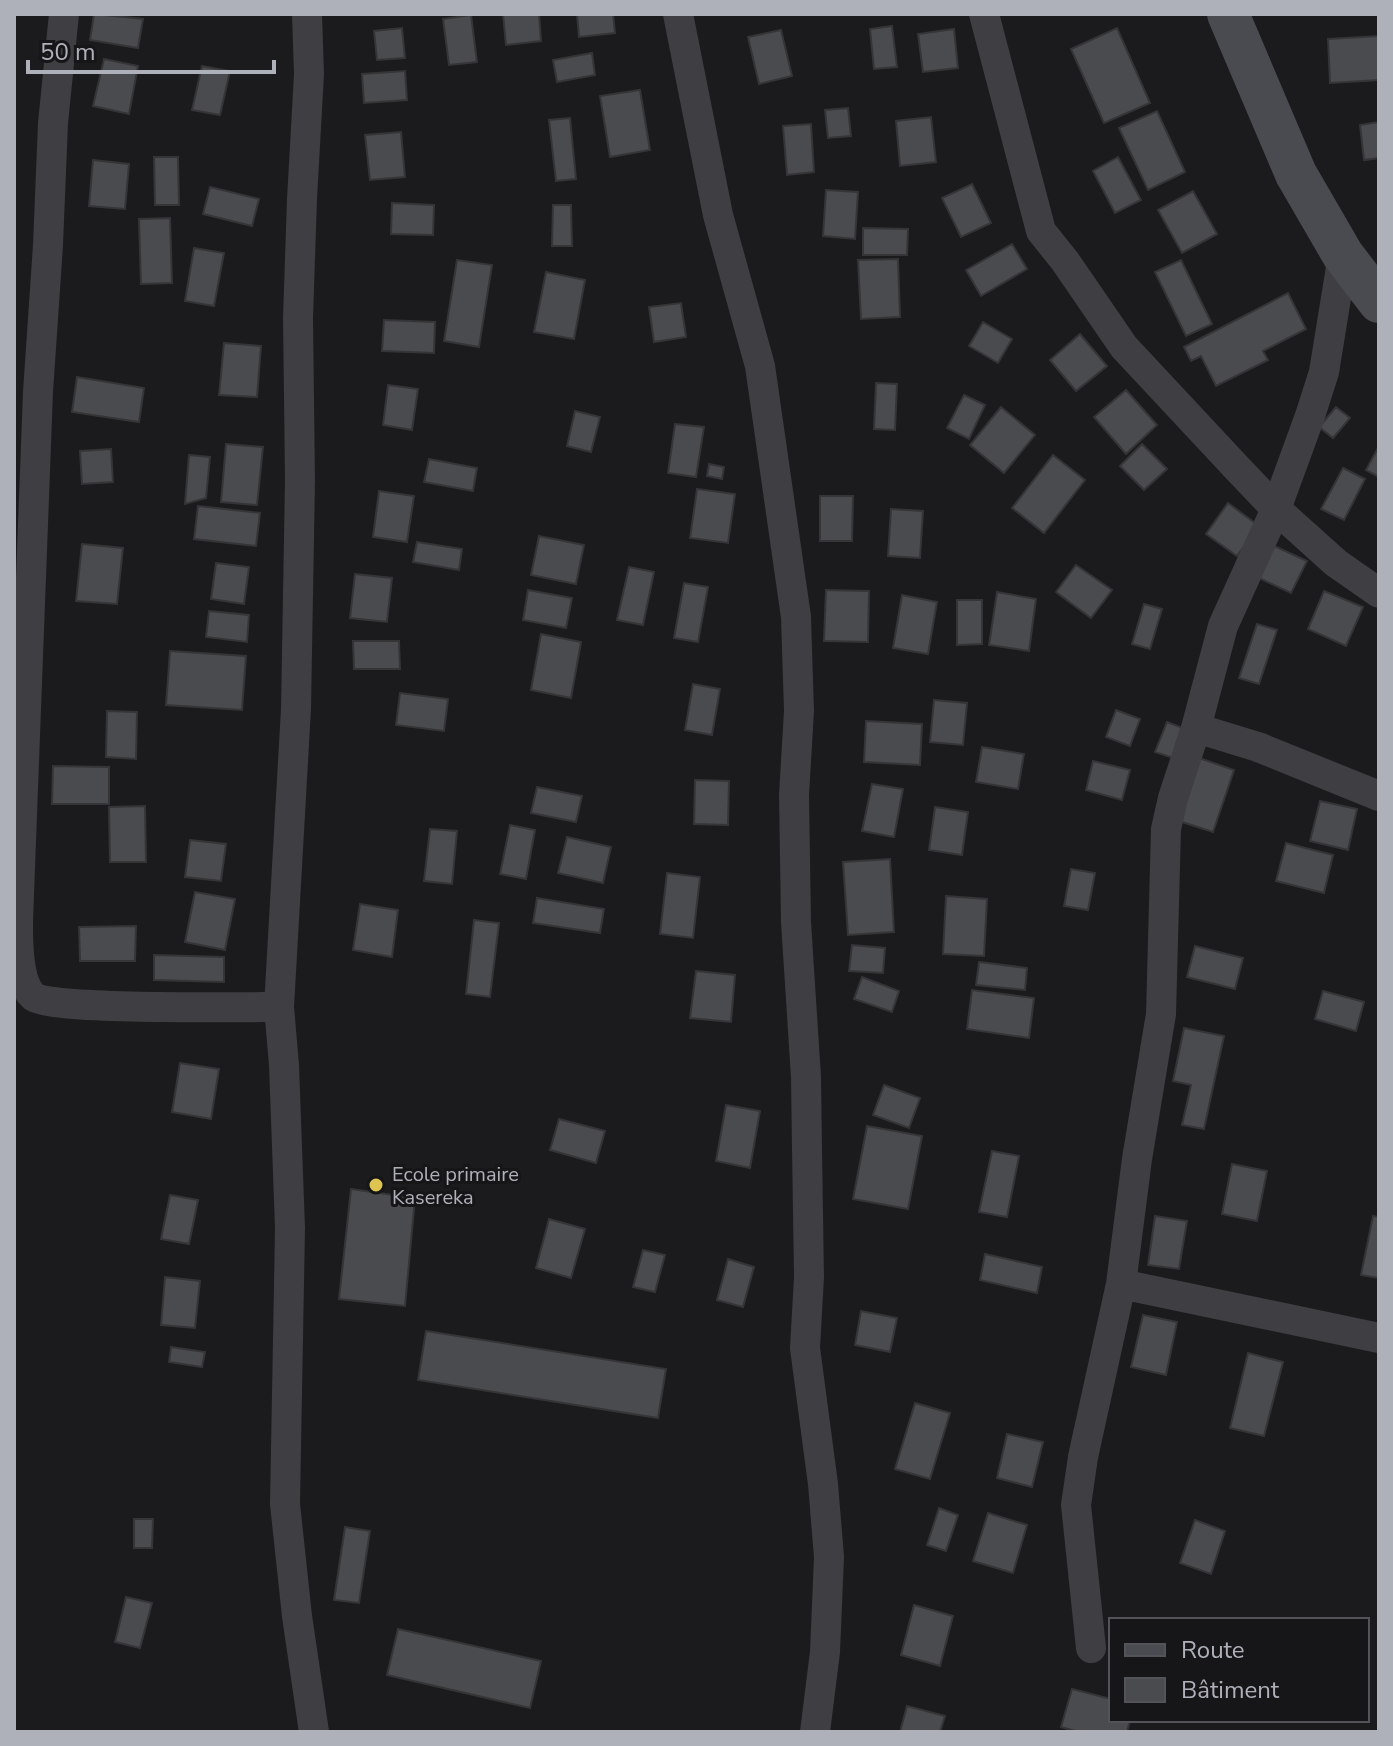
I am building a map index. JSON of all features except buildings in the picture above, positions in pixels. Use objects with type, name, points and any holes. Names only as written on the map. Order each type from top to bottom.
[{"type":"street","points":[[64,14],[53,123],[38,392],[18,921],[20,967],[34,997],[45,1001],[102,1005],[279,1007]]},
{"type":"street","points":[[307,14],[309,74],[298,318],[300,480],[296,709],[279,1007],[290,1228],[285,1504],[314,1732]]},
{"type":"street","points":[[678,14],[718,215],[760,366],[796,617],[799,711],[794,795],[796,922],[806,1077],[808,1248],[805,1348],[829,1557],[825,1652],[815,1732]]},
{"type":"street","points":[[984,14],[1041,231],[1124,347],[1276,509],[1336,563],[1379,593]]},
{"type":"street","points":[[1228,14],[1296,174],[1343,255],[1379,302]]},
{"type":"street","points":[[1091,1648],[1076,1505],[1083,1457],[1121,1284],[1137,1159],[1161,1014],[1166,829],[1223,626],[1276,509],[1324,372],[1343,255]]},
{"type":"street","points":[[1196,728],[1258,747],[1379,796]]},
{"type":"street","points":[[1121,1284],[1379,1338]]},
{"type":"place","name":"Ecole primaire Kasereka","points":[[376,1185]]}]
